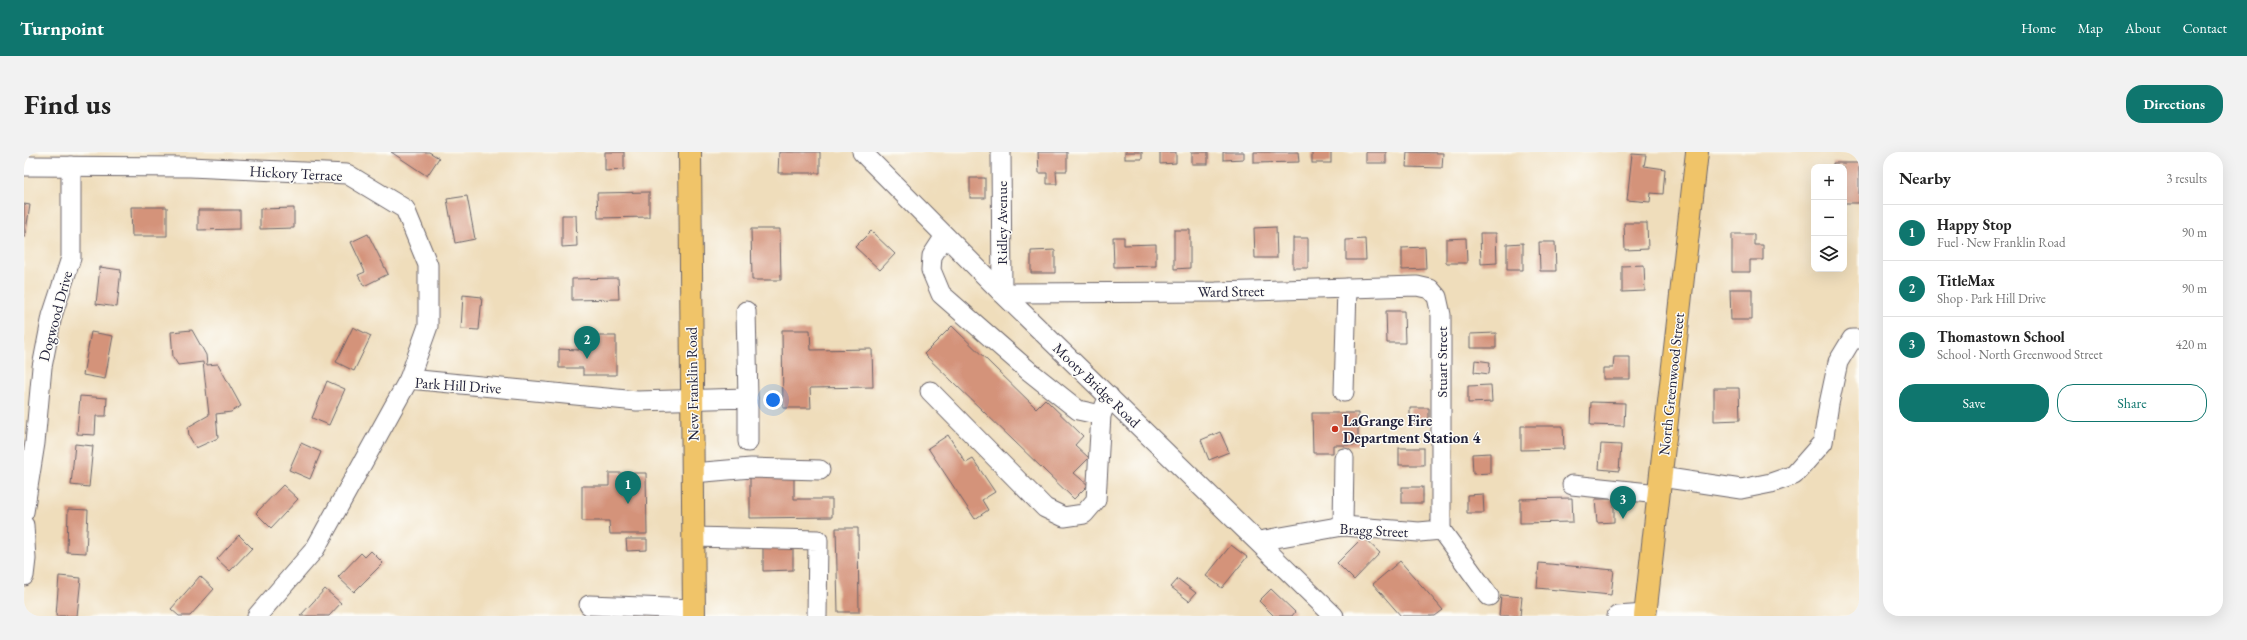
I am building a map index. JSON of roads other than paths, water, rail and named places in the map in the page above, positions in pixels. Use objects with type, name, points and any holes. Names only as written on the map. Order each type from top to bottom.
[{"type":"main road","name":"New Franklin Road","points":[[690,152],[694,612]]},
{"type":"main road","name":"North Greenwood Street","points":[[1646,615],[1697,152]]},
{"type":"street","name":"Mooty Bridge Road","points":[[862,152],[1002,293],[1259,541],[1334,616]]},
{"type":"street","name":"Ridley Avenue","points":[[1001,152],[1002,293]]},
{"type":"street","name":"Hickory Terrace","points":[[24,166],[190,167],[347,174],[405,209],[428,265],[428,326],[409,379]]},
{"type":"street","name":"Dogwood Drive","points":[[24,512],[35,443],[42,367],[52,316],[71,258],[71,166]]},
{"type":"street","points":[[945,236],[932,256],[931,270],[941,294],[1029,371],[1078,410],[1101,415]]},
{"type":"street","name":"Ward Street","points":[[1002,293],[1216,292],[1417,286],[1430,289],[1437,298],[1441,315]]},
{"type":"street","points":[[1344,392],[1347,288]]},
{"type":"street","points":[[746,311],[748,442]]},
{"type":"street","name":"Stuart Street","points":[[1441,315],[1441,530]]},
{"type":"street","points":[[1572,485],[1660,485],[1741,490],[1771,483],[1794,475],[1823,442],[1838,362],[1857,337]]},
{"type":"street","name":"Park Hill Drive","points":[[257,616],[315,550],[409,379],[637,401],[748,398]]},
{"type":"street","points":[[930,391],[1045,508],[1064,517],[1084,514],[1096,500],[1101,415],[1109,396]]},
{"type":"street","points":[[1343,526],[1344,458]]},
{"type":"street","points":[[693,473],[751,468],[820,470]]},
{"type":"street","points":[[24,524],[26,559],[24,576]]},
{"type":"street","name":"Bragg Street","points":[[1259,541],[1343,526],[1419,532],[1441,530]]},
{"type":"street","points":[[1441,530],[1489,596]]},
{"type":"street","points":[[693,537],[818,540],[817,616]]},
{"type":"street","points":[[589,605],[694,612]]},
{"type":"street","points":[[1617,616],[1646,615]]},
{"type":"place","name":"TitleMax","points":[[587,359]]},
{"type":"place","name":"LaGrange Fire Department Station 4","points":[[1335,429]]},
{"type":"place","name":"Happy Stop","points":[[628,504]]},
{"type":"place","name":"Thomastown School","points":[[1623,519]]}]
